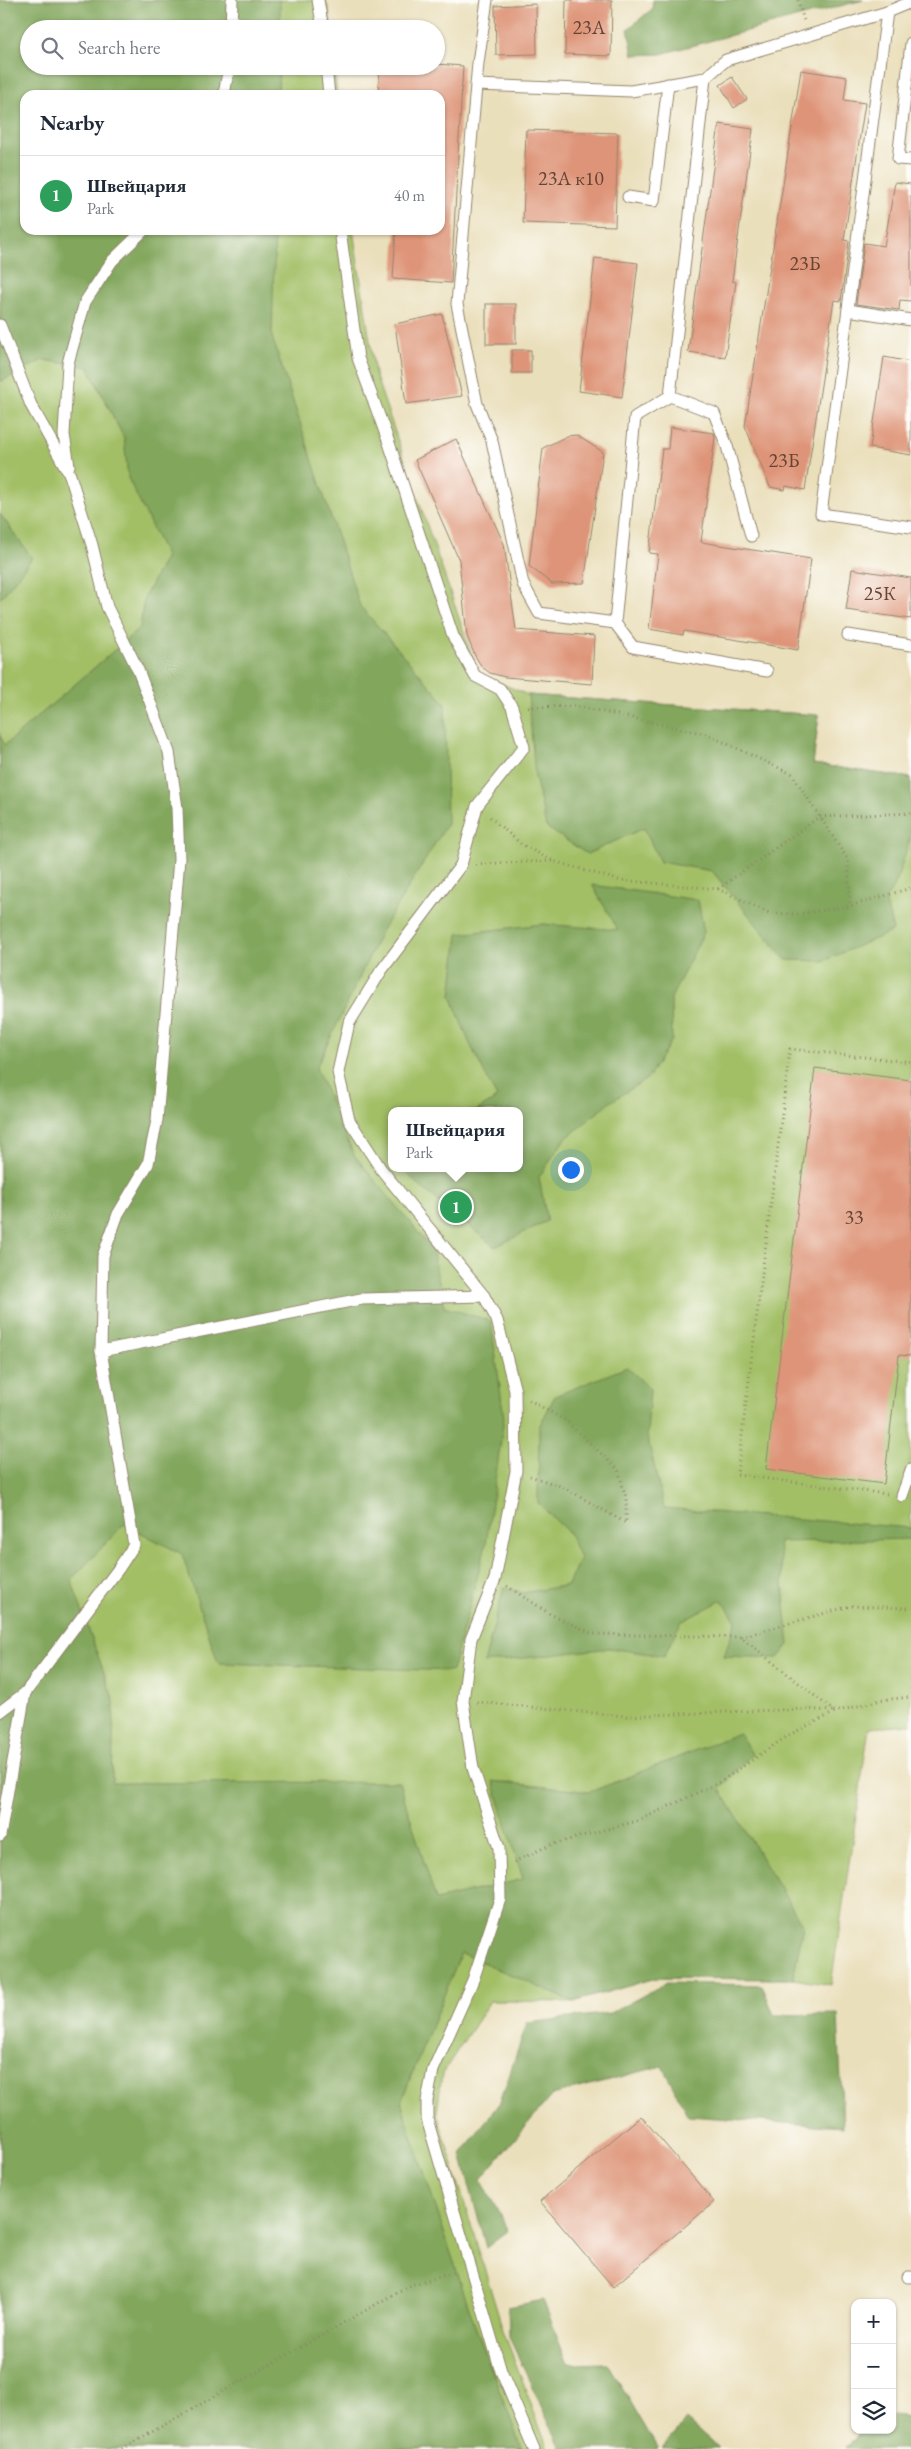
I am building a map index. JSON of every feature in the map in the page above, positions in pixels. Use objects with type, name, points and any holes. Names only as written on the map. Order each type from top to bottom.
[{"type":"lane","points":[[231,20],[232,0]]},
{"type":"lane","points":[[318,0],[321,20]]},
{"type":"lane","points":[[487,0],[476,85],[458,304],[477,404],[492,441],[523,584],[539,613],[615,623]]},
{"type":"lane","points":[[476,85],[631,91],[705,78],[726,60],[887,12],[911,2]]},
{"type":"lane","points":[[887,12],[821,514],[911,527]]},
{"type":"lane","points":[[911,43],[898,159],[911,160]]},
{"type":"lane","points":[[225,90],[228,75]]},
{"type":"lane","points":[[327,75],[328,90]]},
{"type":"lane","points":[[670,396],[705,78]]},
{"type":"lane","points":[[628,197],[654,200],[668,84]]},
{"type":"lane","points":[[0,1712],[26,1693],[134,1545],[101,1351],[102,1256],[118,1214],[148,1164],[157,1120],[179,859],[177,808],[169,752],[138,670],[107,607],[92,545],[70,475],[64,435],[68,363],[85,302],[112,261],[139,235]]},
{"type":"lane","points":[[341,235],[358,358],[392,452],[453,636],[475,676],[500,689],[512,707],[524,747],[477,806],[461,865],[381,971],[350,1023],[338,1072],[350,1120],[381,1169],[484,1296],[496,1320],[514,1391],[516,1471],[495,1579],[471,1639],[463,1701],[473,1768],[499,1848],[500,1899],[473,1980],[433,2070],[427,2101],[428,2119],[501,2371],[534,2449]]},
{"type":"lane","points":[[848,310],[911,320]]},
{"type":"lane","points":[[0,325],[31,405],[70,475]]},
{"type":"lane","points":[[670,396],[714,413],[727,446],[751,536]]},
{"type":"lane","points":[[670,396],[635,417],[615,623],[634,647],[767,671]]},
{"type":"lane","points":[[848,635],[911,645]]},
{"type":"lane","points":[[101,1351],[361,1299],[484,1296]]},
{"type":"lane","points":[[902,1496],[911,1470]]},
{"type":"lane","points":[[0,1836],[26,1693]]},
{"type":"path","points":[[798,0],[808,35]]},
{"type":"path","points":[[512,707],[576,706],[706,734],[792,774],[848,860],[850,906]]},
{"type":"path","points":[[477,806],[521,844],[553,861],[618,880],[718,889],[769,913],[797,914],[850,906],[911,888]]},
{"type":"path","points":[[718,889],[819,818],[911,814]]},
{"type":"path","points":[[461,865],[553,861]]},
{"type":"path","points":[[902,1496],[737,1475],[790,1049],[911,1062]]},
{"type":"path","points":[[514,1391],[565,1420],[618,1469],[626,1498],[626,1523],[563,1487],[516,1471]]},
{"type":"path","points":[[495,1579],[550,1614],[593,1634],[741,1637],[850,1606],[911,1608]]},
{"type":"path","points":[[741,1637],[835,1712]]},
{"type":"path","points":[[499,1869],[550,1846],[640,1820],[720,1782],[789,1735],[835,1712],[881,1700],[911,1697]]},
{"type":"path","points":[[463,1701],[625,1716],[803,1708],[835,1712]]},
{"type":"path","points":[[122,2449],[410,2286],[471,2267]]},
{"type":"green space","points":[[0,0],[325,0],[329,9],[330,20],[20,20],[20,75],[335,75],[336,90],[20,90],[20,235],[354,235],[375,374],[478,673],[528,695],[819,715],[813,764],[911,778],[911,1725],[869,1728],[831,1985],[793,1979],[656,1978],[573,2002],[490,2001],[442,2074],[437,2113],[503,2330],[548,2449],[0,2449]]},
{"type":"green space","points":[[0,0],[280,0],[280,20],[20,20],[20,75],[279,75],[278,90],[20,90],[20,235],[275,235],[272,337],[360,606],[445,703],[447,824],[381,932],[316,1068],[354,1155],[432,1249],[444,1307],[491,1321],[504,1418],[486,1544],[452,1671],[218,1663],[182,1554],[124,1524],[71,1580],[114,1701],[112,1783],[399,1782],[436,1900],[523,1879],[493,1781],[590,1792],[739,1733],[752,1754],[720,1789],[803,1926],[793,1979],[656,1978],[573,2002],[461,1953],[401,2102],[474,2323],[522,2449],[0,2449],[0,736],[5,745],[140,628],[144,598],[166,556],[128,478],[124,438],[88,367],[43,360],[0,382]]},
{"type":"green space","points":[[653,0],[863,0],[661,54],[633,55],[628,29],[652,9]]},
{"type":"green space","points":[[0,514],[32,558],[0,599]]},
{"type":"green space","points":[[528,695],[819,715],[813,764],[911,778],[911,835],[896,883],[885,899],[893,931],[823,961],[786,960],[712,871],[660,862],[644,828],[587,854],[546,827],[535,776]]},
{"type":"green space","points":[[592,885],[698,900],[704,932],[671,998],[672,1040],[648,1078],[609,1103],[564,1140],[539,1177],[547,1221],[495,1247],[416,1183],[406,1172],[523,1172],[523,1107],[482,1107],[497,1098],[469,1042],[451,996],[458,934],[543,924],[618,930]]},
{"type":"green space","points":[[627,1367],[650,1389],[647,1435],[664,1508],[911,1528],[911,1539],[779,1542],[789,1645],[778,1658],[724,1656],[736,1621],[722,1600],[681,1622],[664,1656],[609,1648],[484,1663],[504,1587],[523,1593],[568,1585],[580,1558],[569,1533],[538,1503],[539,1427],[555,1396]]},
{"type":"green space","points":[[666,1983],[762,1985],[774,2015],[838,2014],[843,2127],[688,2116],[662,2066],[552,2095],[481,2179],[508,2231],[486,2248],[461,2154],[500,2102],[527,2023],[611,2013]]},
{"type":"green space","points":[[543,2300],[568,2364],[608,2363],[658,2449],[561,2449],[509,2337],[508,2307]]},
{"type":"green space","points":[[896,2416],[911,2418],[911,2449],[846,2449],[858,2434],[896,2434]]},
{"type":"green space","points":[[686,2420],[719,2449],[662,2449]]},
{"type":"building","points":[[566,0],[612,0],[611,56],[565,54]]},
{"type":"building","points":[[536,4],[537,54],[496,55],[495,6]]},
{"type":"building","points":[[445,65],[463,66],[451,283],[393,279],[396,235],[445,235],[445,90],[378,90],[379,75],[445,75]]},
{"type":"building","points":[[801,70],[847,77],[844,100],[865,103],[844,240],[849,241],[841,301],[834,300],[805,490],[786,486],[785,490],[770,487],[745,426]]},
{"type":"building","points":[[732,77],[747,99],[734,108],[720,85]]},
{"type":"building","points":[[719,124],[753,129],[732,281],[736,282],[725,357],[688,352]]},
{"type":"building","points":[[526,130],[618,133],[615,226],[523,223]]},
{"type":"building","points":[[895,182],[911,184],[911,301],[900,300],[899,310],[856,304],[864,243],[884,246]]},
{"type":"building","points":[[595,258],[638,263],[622,397],[579,391]]},
{"type":"building","points":[[486,304],[516,304],[516,344],[486,344]]},
{"type":"building","points":[[442,314],[462,396],[406,404],[395,324]]},
{"type":"building","points":[[512,350],[531,350],[531,373],[512,373]]},
{"type":"building","points":[[884,357],[911,362],[911,455],[870,448]]},
{"type":"building","points":[[670,427],[714,433],[701,542],[811,559],[798,650],[684,631],[683,635],[649,629],[658,554],[649,553],[662,449],[668,449]]},
{"type":"building","points":[[576,435],[603,452],[584,583],[552,584],[529,566],[543,448],[567,436]]},
{"type":"building","points":[[456,439],[504,544],[516,630],[594,636],[592,684],[505,677],[490,673],[482,667],[475,656],[467,636],[459,560],[415,460]]},
{"type":"building","points":[[852,569],[911,578],[911,619],[846,610]]},
{"type":"building","points":[[815,1068],[911,1080],[911,1356],[899,1355],[884,1484],[766,1469]]},
{"type":"building","points":[[641,2116],[714,2202],[613,2287],[540,2201]]},
{"type":"place","name":"Швейцария","points":[[456,1207]]}]
